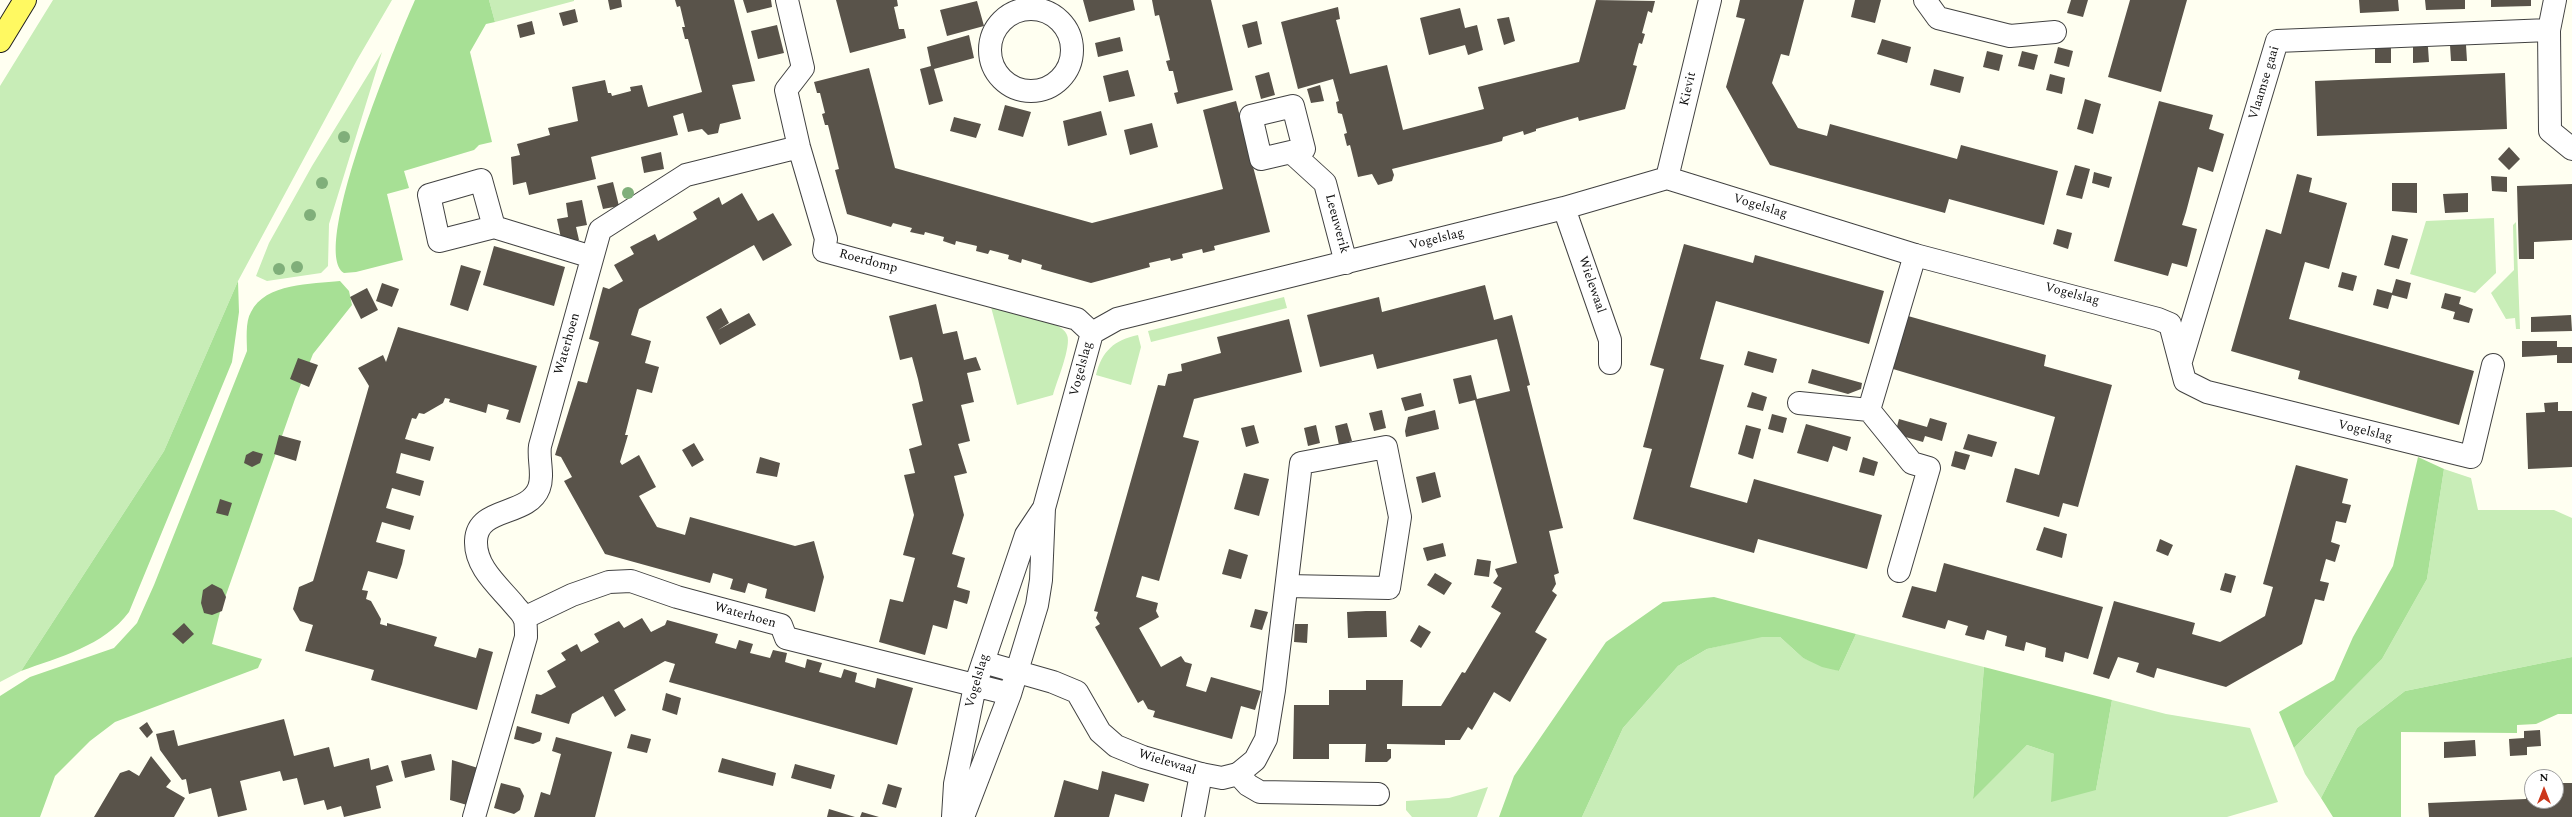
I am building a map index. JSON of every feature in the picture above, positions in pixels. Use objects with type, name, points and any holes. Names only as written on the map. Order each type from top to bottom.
[{"type":"main road","points":[[0,41],[25,0]]},
{"type":"street","name":"Roerdomp","points":[[787,0],[803,68],[786,90],[799,147],[826,239],[824,251],[1077,319],[1092,333]]},
{"type":"street","name":"Kievit","points":[[1667,178],[1710,0]]},
{"type":"street","points":[[1925,0],[1938,18],[2010,36],[2055,32]]},
{"type":"street","points":[[2555,0],[2549,30],[2550,131],[2572,149]]},
{"type":"street","name":"Vlaamse gaai","points":[[2181,361],[2277,41],[2549,30]]},
{"type":"street","name":"Waterhoen","points":[[799,147],[686,175],[600,230],[540,446],[538,459],[541,475],[539,488],[529,501],[516,509],[487,519],[477,532],[477,554],[487,574],[524,618],[572,594],[609,582],[631,581],[677,597],[781,624],[786,638],[1010,694]]},
{"type":"street","name":"Leeuwerik","points":[[1291,152],[1325,183],[1346,263]]},
{"type":"street","name":"Vogelslag","points":[[963,817],[1010,694],[1037,604],[1041,580],[1044,508],[1092,333],[1117,319],[1564,208],[1667,178],[1915,255],[2158,319],[2170,324],[2181,361],[2185,381],[2207,392],[2471,456],[2493,365]]},
{"type":"street","name":"Wielewaal","points":[[1564,208],[1610,340],[1610,363]]},
{"type":"street","points":[[494,227],[592,257]]},
{"type":"street","points":[[1869,410],[1915,255]]},
{"type":"street","points":[[1799,402],[1869,410],[1912,463],[1930,468],[1899,570]]},
{"type":"street","points":[[1287,586],[1389,588],[1400,516],[1386,447],[1301,463],[1274,690],[1266,739],[1255,760],[1238,774],[1248,785],[1260,792],[1378,794]]},
{"type":"street","name":"Vogelslag","points":[[953,817],[955,784],[975,686],[1026,535],[1044,508]]},
{"type":"street","points":[[474,817],[526,637],[524,618]]},
{"type":"street","name":"Wielewaal","points":[[983,662],[1053,682],[1077,692],[1100,732],[1116,746],[1143,757],[1201,774],[1222,778],[1238,774]]},
{"type":"street","points":[[1193,817],[1201,774]]},
{"type":"green space","points":[[53,0],[392,0],[357,60],[238,281],[164,451],[21,671],[0,682],[0,86]]},
{"type":"green space","points":[[415,0],[489,0],[495,22],[486,24],[470,52],[492,142],[479,145],[474,150],[404,171],[409,188],[387,194],[403,260],[356,272],[344,273],[336,256],[338,226],[347,186],[360,141],[376,96]]},
{"type":"green space","points":[[489,0],[574,0],[574,1],[495,22]]},
{"type":"green space","points":[[382,52],[329,224],[328,266],[321,273],[267,281],[256,276],[269,243],[312,166]]},
{"type":"green space","points":[[2494,218],[2496,273],[2475,293],[2410,274],[2426,221]]},
{"type":"green space","points":[[2516,222],[2520,329],[2516,329],[2515,318],[2506,319],[2491,293],[2514,270],[2513,225]]},
{"type":"green space","points":[[238,281],[239,312],[232,362],[129,612],[119,624],[94,642],[65,655],[21,671],[164,451]]},
{"type":"green space","points":[[340,281],[349,291],[352,305],[313,354],[295,399],[220,612],[212,644],[262,659],[258,668],[115,722],[90,741],[55,776],[40,817],[0,817],[0,696],[30,677],[114,648],[137,623],[154,585],[247,351],[247,326],[251,312],[258,302],[267,295],[278,290],[303,284]]},
{"type":"green space","points":[[1284,297],[1287,308],[1151,342],[1148,331]]},
{"type":"green space","points":[[991,307],[1056,325],[1065,332],[1068,340],[1067,347],[1053,395],[1017,405]]},
{"type":"green space","points":[[1138,335],[1141,347],[1131,385],[1096,375],[1102,359],[1110,348],[1122,340]]},
{"type":"green space","points":[[2418,457],[2444,469],[2427,579],[2382,659],[2294,748],[2279,712],[2334,680],[2353,637],[2393,566]]},
{"type":"green space","points":[[2444,469],[2471,478],[2478,510],[2554,510],[2572,518],[2572,657],[2405,691],[2357,728],[2321,798],[2305,774],[2294,748],[2382,659],[2427,579]]},
{"type":"green space","points":[[1714,597],[1856,634],[1839,671],[1822,667],[1803,658],[1780,637],[1762,637],[1707,649],[1678,666],[1623,728],[1582,817],[1499,817],[1514,776],[1606,642],[1663,602]]},
{"type":"green space","points":[[1856,634],[1984,667],[1973,798],[2027,745],[2054,754],[2096,790],[2112,700],[2166,714],[2250,728],[2278,802],[2227,817],[1582,817],[1623,728],[1678,666],[1707,649],[1762,636],[1780,637],[1803,658],[1839,671]]},
{"type":"green space","points":[[2572,657],[2572,714],[2558,714],[2536,724],[2517,725],[2517,733],[2401,732],[2401,817],[2333,817],[2321,798],[2357,728],[2405,691]]},
{"type":"green space","points":[[1984,667],[2112,700],[2096,790],[2051,802],[2054,754],[2027,745],[1973,799]]},
{"type":"green space","points":[[1488,787],[1477,817],[1412,817],[1406,810],[1406,801],[1449,798]]},
{"type":"building","points":[[608,0],[621,0],[622,7],[610,10]]},
{"type":"building","points":[[675,0],[734,0],[755,81],[732,85],[741,119],[720,124],[718,133],[708,135],[702,129],[688,132],[683,113],[673,116],[678,135],[591,157],[596,179],[529,195],[526,182],[513,185],[511,157],[520,155],[517,144],[550,135],[548,128],[578,121],[572,87],[605,80],[608,93],[611,93],[612,96],[631,91],[630,87],[642,85],[648,107],[702,92],[688,39],[685,39],[682,27],[685,27],[680,6],[677,7]]},
{"type":"building","points":[[743,0],[771,0],[772,7],[747,13]]},
{"type":"building","points":[[836,0],[897,0],[898,6],[894,7],[899,29],[904,29],[906,38],[850,53]]},
{"type":"building","points":[[1083,0],[1133,0],[1135,10],[1089,22]]},
{"type":"building","points":[[1152,0],[1211,0],[1233,90],[1177,104],[1174,93],[1178,92],[1173,71],[1169,71],[1166,61],[1170,60],[1159,15],[1155,16]]},
{"type":"building","points":[[1596,0],[1655,1],[1652,13],[1648,11],[1642,33],[1645,34],[1642,44],[1639,43],[1633,65],[1637,66],[1625,109],[1579,121],[1578,117],[1536,129],[1536,131],[1524,135],[1523,131],[1503,137],[1502,141],[1392,169],[1394,175],[1392,181],[1378,185],[1372,174],[1358,177],[1350,145],[1347,146],[1344,134],[1347,133],[1342,114],[1338,113],[1336,102],[1339,101],[1333,79],[1298,89],[1281,22],[1338,7],[1340,19],[1336,20],[1350,74],[1387,65],[1403,130],[1484,109],[1478,87],[1579,62]]},
{"type":"building","points":[[1740,0],[1804,0],[1789,56],[1781,54],[1772,83],[1798,128],[1827,136],[1830,124],[1957,159],[1961,145],[2058,171],[2044,225],[1949,199],[1945,213],[1770,165],[1726,87],[1745,19],[1736,17]]},
{"type":"building","points":[[1855,0],[1881,0],[1875,23],[1851,17]]},
{"type":"building","points":[[2071,0],[2088,0],[2083,17],[2067,13]]},
{"type":"building","points":[[2130,0],[2187,0],[2161,92],[2108,77]]},
{"type":"building","points":[[2359,0],[2398,0],[2399,11],[2360,13]]},
{"type":"building","points":[[2425,0],[2465,0],[2465,9],[2426,10]]},
{"type":"building","points":[[2491,0],[2531,0],[2531,6],[2491,7]]},
{"type":"building","points":[[977,1],[984,26],[947,36],[940,10]]},
{"type":"building","points":[[1460,8],[1465,28],[1477,25],[1483,50],[1468,55],[1465,45],[1429,55],[1420,18]]},
{"type":"building","points":[[575,9],[578,22],[563,26],[559,13]]},
{"type":"building","points":[[1509,17],[1515,41],[1504,45],[1497,19]]},
{"type":"building","points":[[532,21],[535,34],[520,38],[517,25]]},
{"type":"building","points":[[1257,21],[1262,44],[1248,48],[1242,25]]},
{"type":"building","points":[[777,25],[784,53],[758,59],[751,31]]},
{"type":"building","points":[[969,35],[974,58],[934,69],[943,101],[929,105],[920,69],[931,66],[927,47]]},
{"type":"building","points":[[1120,37],[1123,51],[1098,57],[1095,43]]},
{"type":"building","points":[[1882,39],[1911,47],[1907,63],[1877,54]]},
{"type":"building","points":[[2450,45],[2466,45],[2467,61],[2451,61]]},
{"type":"building","points":[[2058,47],[2073,51],[2069,67],[2054,63]]},
{"type":"building","points":[[2391,47],[2391,63],[2375,63],[2375,48]]},
{"type":"building","points":[[2413,47],[2428,47],[2429,62],[2413,63]]},
{"type":"building","points":[[1987,51],[2003,55],[1999,71],[1983,67]]},
{"type":"building","points":[[2022,51],[2038,55],[2034,70],[2018,66]]},
{"type":"building","points":[[869,68],[895,168],[1092,223],[1223,189],[1203,110],[1236,101],[1270,232],[1214,246],[1215,250],[1203,253],[1202,249],[1182,254],[1183,258],[1171,261],[1170,258],[1149,263],[1150,267],[1091,283],[1041,269],[1042,265],[1022,259],[1021,263],[1008,259],[1009,255],[990,250],[988,254],[976,251],[977,246],[956,241],[955,245],[943,241],[944,237],[925,232],[924,235],[910,232],[912,228],[893,223],[891,227],[847,214],[835,170],[839,169],[828,125],[825,125],[822,114],[825,113],[820,93],[817,93],[814,82]]},
{"type":"building","points":[[1934,69],[1964,77],[1960,93],[1930,85]]},
{"type":"building","points":[[1128,70],[1135,96],[1109,102],[1103,76]]},
{"type":"building","points":[[1269,72],[1275,95],[1261,99],[1255,76]]},
{"type":"building","points":[[2505,73],[2507,129],[2317,136],[2315,81]]},
{"type":"building","points":[[2050,74],[2065,78],[2062,94],[2046,90]]},
{"type":"building","points":[[1320,85],[1324,101],[1311,103],[1307,89]]},
{"type":"building","points":[[2085,99],[2101,104],[2093,134],[2077,129]]},
{"type":"building","points":[[2159,101],[2213,115],[2209,129],[2224,134],[2213,172],[2198,167],[2182,225],[2197,229],[2187,267],[2172,263],[2168,276],[2114,261]]},
{"type":"building","points":[[1005,105],[1031,112],[1023,137],[998,130]]},
{"type":"building","points":[[1101,111],[1107,135],[1068,146],[1063,121]]},
{"type":"building","points":[[954,117],[981,124],[976,138],[950,131]]},
{"type":"building","points":[[1152,123],[1158,147],[1130,155],[1124,130]]},
{"type":"building","points":[[2509,147],[2520,159],[2509,170],[2498,159]]},
{"type":"building","points":[[661,152],[664,169],[644,173],[641,157]]},
{"type":"building","points":[[2075,165],[2090,169],[2082,199],[2066,195]]},
{"type":"building","points":[[2094,172],[2112,177],[2109,188],[2092,183]]},
{"type":"building","points":[[2297,174],[2312,178],[2309,192],[2347,203],[2329,269],[2305,262],[2289,319],[2474,371],[2459,425],[2298,379],[2300,371],[2231,351],[2266,229],[2281,234]]},
{"type":"building","points":[[2491,176],[2507,177],[2507,192],[2492,191]]},
{"type":"building","points":[[613,182],[619,206],[603,209],[597,186]]},
{"type":"building","points":[[2392,183],[2417,183],[2417,213],[2392,211]]},
{"type":"building","points":[[2572,184],[2572,240],[2534,242],[2534,259],[2519,259],[2517,186]]},
{"type":"building","points":[[742,193],[758,221],[773,213],[792,245],[763,261],[754,245],[639,309],[631,335],[651,341],[645,363],[659,367],[652,393],[637,389],[625,435],[628,435],[620,462],[622,465],[639,455],[656,487],[639,496],[657,527],[685,535],[690,517],[795,546],[814,541],[824,577],[815,612],[765,598],[767,589],[748,583],[745,593],[730,589],[733,579],[713,573],[710,583],[605,554],[564,481],[572,477],[561,457],[555,455],[578,381],[587,383],[599,342],[589,339],[603,287],[609,289],[623,281],[614,265],[634,254],[630,247],[655,234],[658,241],[697,219],[693,212],[719,197],[722,205]]},
{"type":"building","points":[[2468,193],[2468,212],[2445,213],[2443,194]]},
{"type":"building","points":[[582,200],[587,225],[576,227],[579,240],[562,243],[557,219],[568,217],[566,203]]},
{"type":"building","points":[[2057,229],[2072,233],[2068,249],[2053,244]]},
{"type":"building","points":[[2392,235],[2408,239],[2399,269],[2384,265]]},
{"type":"building","points":[[1684,244],[1753,263],[1755,255],[1884,291],[1869,344],[1716,301],[1700,359],[1724,365],[1690,487],[1747,503],[1754,479],[1882,515],[1867,569],[1758,539],[1754,553],[1633,519],[1652,449],[1643,447],[1664,369],[1650,365]]},
{"type":"building","points":[[494,246],[565,267],[554,306],[483,285]]},
{"type":"building","points":[[461,265],[481,271],[468,311],[450,305]]},
{"type":"building","points":[[2342,272],[2357,276],[2353,291],[2338,287]]},
{"type":"building","points":[[2396,279],[2411,283],[2407,299],[2392,295],[2388,309],[2373,305],[2377,289],[2392,293]]},
{"type":"building","points":[[382,283],[399,289],[392,307],[376,301]]},
{"type":"building","points":[[1485,285],[1494,320],[1512,315],[1530,385],[1527,386],[1563,528],[1549,531],[1559,573],[1554,575],[1556,584],[1552,591],[1557,595],[1535,632],[1547,639],[1510,702],[1494,692],[1472,730],[1468,727],[1460,740],[1445,740],[1445,745],[1387,744],[1387,749],[1391,749],[1391,758],[1387,762],[1365,762],[1366,744],[1329,744],[1329,759],[1293,759],[1294,705],[1329,705],[1329,690],[1366,690],[1366,680],[1403,680],[1402,706],[1441,706],[1462,672],[1465,673],[1501,613],[1491,607],[1502,588],[1493,583],[1498,576],[1495,569],[1517,563],[1475,400],[1459,404],[1453,379],[1471,375],[1477,399],[1510,391],[1497,339],[1377,369],[1373,354],[1320,367],[1307,315],[1379,297],[1382,312]]},
{"type":"building","points":[[367,288],[378,310],[361,319],[350,297]]},
{"type":"building","points":[[2445,293],[2461,297],[2459,304],[2473,309],[2469,323],[2453,319],[2455,312],[2441,308]]},
{"type":"building","points":[[936,304],[943,334],[957,331],[964,360],[976,357],[981,370],[967,373],[974,402],[961,405],[970,441],[958,444],[967,473],[954,476],[964,515],[952,554],[965,558],[957,587],[970,591],[969,597],[967,604],[954,600],[947,629],[933,625],[925,655],[879,642],[890,599],[903,602],[915,558],[903,555],[914,515],[904,475],[915,473],[909,449],[922,445],[912,404],[923,401],[918,379],[912,357],[900,360],[889,316]]},
{"type":"building","points":[[721,308],[729,323],[718,330],[749,313],[756,325],[720,345],[706,317]]},
{"type":"building","points":[[2571,315],[2572,331],[2531,332],[2531,317]]},
{"type":"building","points":[[1908,316],[2046,355],[2044,366],[2112,385],[2078,507],[2063,503],[2059,517],[2006,502],[2015,468],[2039,475],[2055,417],[1893,369]]},
{"type":"building","points":[[1289,319],[1302,372],[1194,399],[1183,437],[1199,441],[1159,581],[1142,576],[1136,597],[1158,603],[1156,611],[1159,617],[1139,628],[1161,667],[1181,656],[1185,662],[1192,664],[1186,686],[1206,692],[1211,677],[1261,691],[1255,710],[1241,706],[1232,739],[1153,717],[1155,711],[1148,709],[1143,700],[1138,703],[1095,627],[1100,624],[1096,618],[1098,612],[1094,611],[1158,385],[1165,386],[1168,374],[1182,371],[1181,364],[1221,353],[1217,337]]},
{"type":"building","points":[[398,327],[537,366],[520,423],[506,419],[509,410],[488,404],[486,413],[449,402],[450,399],[445,398],[443,403],[424,414],[419,413],[416,419],[412,418],[405,439],[434,447],[430,461],[401,453],[396,473],[424,481],[420,496],[392,488],[386,508],[414,516],[410,530],[382,522],[376,542],[405,550],[402,564],[397,579],[368,571],[362,590],[368,591],[366,599],[371,601],[381,619],[380,624],[387,626],[387,623],[437,637],[434,646],[476,658],[479,648],[493,652],[477,710],[371,680],[374,670],[305,651],[313,625],[300,621],[293,609],[299,587],[313,581],[369,386],[358,368],[383,355],[386,362]]},
{"type":"building","points":[[2522,341],[2557,341],[2557,347],[2572,347],[2572,363],[2557,363],[2557,355],[2522,357]]},
{"type":"building","points":[[1748,351],[1777,359],[1773,373],[1744,365]]},
{"type":"building","points":[[298,358],[318,365],[309,387],[290,379]]},
{"type":"building","points":[[1812,369],[1862,383],[1861,389],[1848,394],[1808,383]]},
{"type":"building","points":[[1752,392],[1767,397],[1763,411],[1747,407]]},
{"type":"building","points":[[1421,393],[1424,406],[1405,411],[1401,398]]},
{"type":"building","points":[[2558,402],[2558,411],[2572,411],[2572,467],[2528,469],[2526,413],[2545,412],[2544,403]]},
{"type":"building","points":[[1382,410],[1386,428],[1374,431],[1369,413]]},
{"type":"building","points":[[1435,410],[1439,429],[1406,437],[1405,431],[1408,417]]},
{"type":"building","points":[[1772,414],[1787,418],[1783,433],[1768,429]]},
{"type":"building","points":[[1930,418],[1947,423],[1942,441],[1925,436],[1923,442],[1895,434],[1899,419],[1927,427]]},
{"type":"building","points":[[1347,423],[1352,441],[1339,445],[1335,426]]},
{"type":"building","points":[[1806,424],[1851,437],[1847,451],[1833,446],[1828,462],[1797,453]]},
{"type":"building","points":[[1254,425],[1259,443],[1246,447],[1241,428]]},
{"type":"building","points":[[1316,425],[1320,443],[1308,446],[1304,428]]},
{"type":"building","points":[[1746,425],[1761,429],[1753,459],[1738,454]]},
{"type":"building","points":[[1968,434],[1997,442],[1992,457],[1963,449]]},
{"type":"building","points":[[279,435],[301,441],[296,461],[274,454]]},
{"type":"building","points":[[694,443],[704,460],[692,467],[682,450]]},
{"type":"building","points":[[253,451],[263,454],[260,463],[252,467],[244,463],[246,455]]},
{"type":"building","points":[[1955,451],[1970,455],[1965,470],[1951,466]]},
{"type":"building","points":[[760,457],[780,463],[777,477],[756,473]]},
{"type":"building","points":[[1863,457],[1878,462],[1874,476],[1859,472]]},
{"type":"building","points":[[2296,465],[2348,479],[2342,503],[2351,505],[2346,523],[2336,521],[2331,542],[2340,545],[2335,562],[2326,559],[2320,581],[2329,583],[2324,601],[2315,599],[2302,644],[2226,687],[2157,668],[2154,678],[2136,672],[2139,663],[2118,657],[2109,679],[2093,674],[2114,601],[2195,623],[2192,634],[2220,642],[2265,616],[2273,587],[2263,584]]},
{"type":"building","points":[[1435,472],[1441,497],[1422,503],[1416,477]]},
{"type":"building","points":[[1244,473],[1269,479],[1259,516],[1234,509]]},
{"type":"building","points":[[220,499],[232,503],[228,516],[216,513]]},
{"type":"building","points":[[2044,527],[2067,534],[2062,558],[2036,550]]},
{"type":"building","points":[[2160,539],[2173,545],[2168,556],[2156,551]]},
{"type":"building","points":[[1443,543],[1446,556],[1427,561],[1423,548]]},
{"type":"building","points":[[1229,549],[1248,555],[1241,579],[1222,574]]},
{"type":"building","points":[[1477,559],[1491,561],[1489,577],[1474,575]]},
{"type":"building","points":[[1944,563],[2103,607],[2088,659],[2065,652],[2063,662],[2045,657],[2046,648],[2026,642],[2024,651],[2005,646],[2007,636],[1987,630],[1984,640],[1965,635],[1968,626],[1948,620],[1945,629],[1902,617],[1912,586],[1936,592]]},
{"type":"building","points":[[1435,573],[1452,583],[1444,595],[1427,585]]},
{"type":"building","points":[[2225,573],[2236,576],[2231,593],[2220,590]]},
{"type":"building","points":[[212,584],[222,589],[226,597],[222,611],[212,615],[204,613],[201,603],[203,590]]},
{"type":"building","points":[[1255,609],[1268,612],[1262,630],[1250,627]]},
{"type":"building","points":[[1386,611],[1387,637],[1348,638],[1347,612]]},
{"type":"building","points":[[642,618],[651,632],[665,625],[667,620],[718,634],[715,643],[736,649],[739,640],[753,644],[750,653],[770,658],[773,650],[787,653],[785,662],[805,668],[807,659],[822,663],[819,672],[841,678],[844,669],[857,673],[855,682],[875,688],[877,678],[913,688],[897,745],[669,682],[675,664],[665,661],[614,690],[626,710],[615,717],[603,696],[572,714],[569,724],[531,713],[536,694],[541,695],[556,687],[547,671],[566,660],[561,653],[577,644],[581,652],[599,642],[594,634],[619,621],[624,628]]},
{"type":"building","points":[[184,623],[194,634],[183,644],[172,634]]},
{"type":"building","points":[[1295,624],[1308,624],[1307,643],[1294,642]]},
{"type":"building","points":[[1419,625],[1431,632],[1421,648],[1410,641]]},
{"type":"building","points":[[666,693],[681,698],[677,715],[662,710]]},
{"type":"building","points":[[284,719],[294,756],[329,747],[334,767],[369,758],[371,770],[388,765],[393,781],[376,786],[381,808],[344,817],[341,806],[327,810],[324,800],[304,805],[297,778],[283,781],[280,771],[240,781],[247,810],[218,817],[211,788],[189,794],[186,779],[182,780],[160,750],[156,734],[174,730],[178,746]]},
{"type":"building","points":[[147,722],[153,732],[147,738],[139,728]]},
{"type":"building","points":[[517,726],[542,733],[540,741],[533,744],[514,739]]},
{"type":"building","points":[[2540,730],[2541,746],[2527,747],[2527,755],[2510,756],[2509,739],[2524,738],[2524,731]]},
{"type":"building","points":[[631,734],[651,739],[647,753],[627,748]]},
{"type":"building","points":[[556,737],[612,752],[595,817],[534,817],[541,792],[550,795],[561,754],[552,751]]},
{"type":"building","points":[[2475,740],[2476,756],[2444,758],[2444,742]]},
{"type":"building","points":[[431,754],[435,770],[405,778],[401,761]]},
{"type":"building","points":[[151,756],[171,781],[166,787],[185,798],[174,817],[94,817],[120,773],[129,770],[139,776]]},
{"type":"building","points":[[722,758],[776,773],[773,786],[718,772]]},
{"type":"building","points":[[452,760],[478,768],[467,805],[450,800]]},
{"type":"building","points":[[795,764],[835,775],[831,789],[791,778]]},
{"type":"building","points":[[1102,771],[1149,784],[1144,802],[1115,794],[1109,817],[1054,817],[1064,780],[1098,790]]},
{"type":"building","points":[[501,783],[520,788],[524,796],[520,810],[514,814],[494,808]]},
{"type":"building","points":[[2564,783],[2572,783],[2572,817],[2429,817],[2428,803],[2524,799],[2524,809],[2564,809]]},
{"type":"building","points":[[888,784],[902,788],[896,808],[882,804]]},
{"type":"building","points":[[829,809],[855,817],[827,817]]},
{"type":"building","points":[[862,812],[879,817],[860,817]]}]
